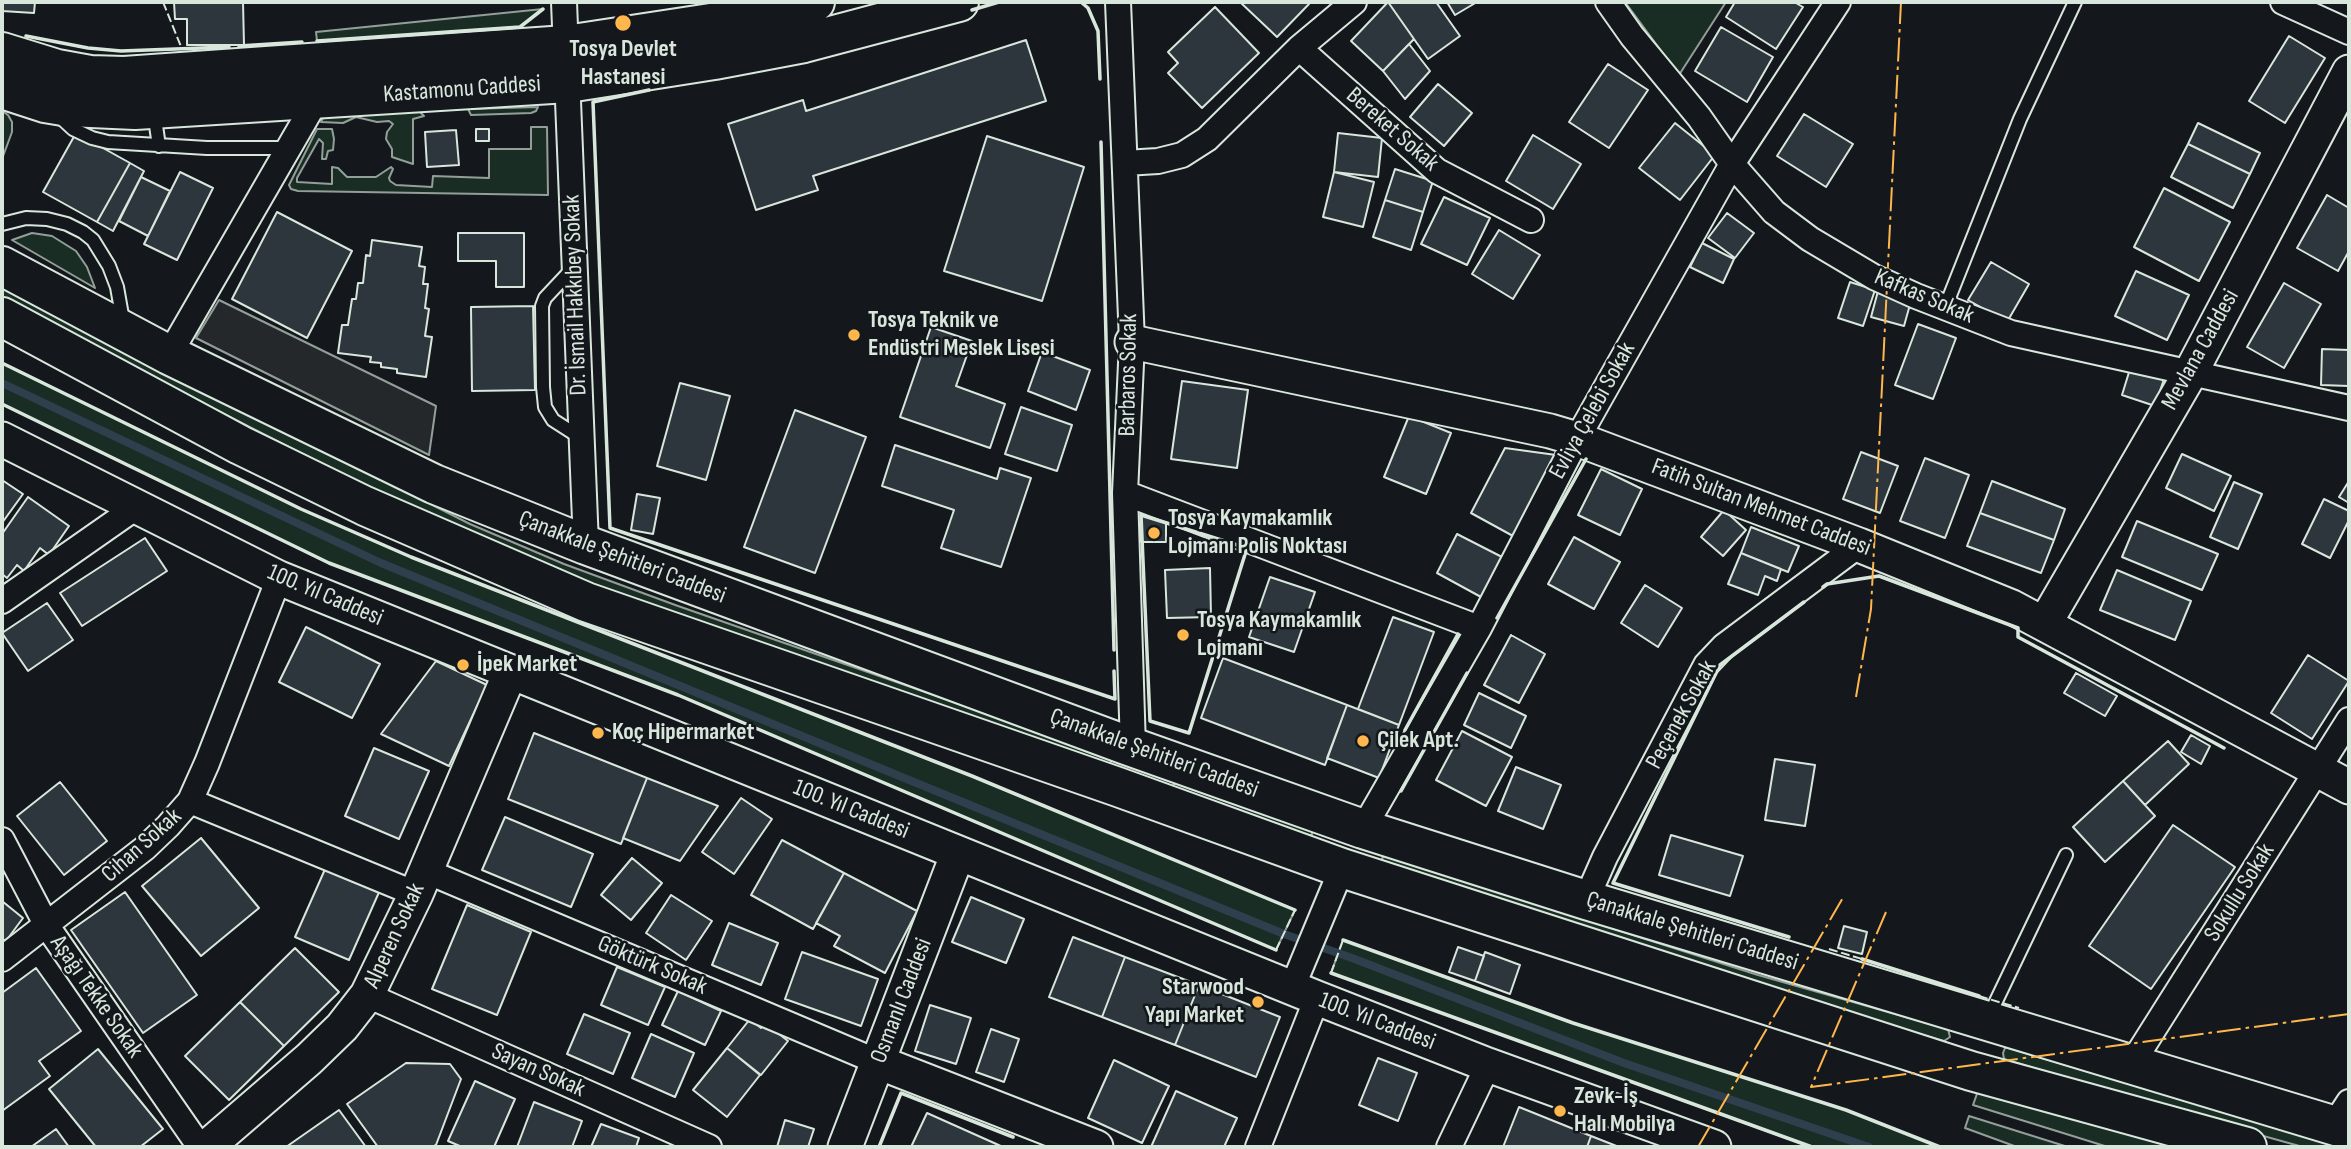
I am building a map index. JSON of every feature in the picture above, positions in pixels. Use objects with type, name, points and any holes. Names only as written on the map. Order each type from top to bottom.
[{"type":"main road","name":"Kastamonu Caddesi","points":[[2,52],[57,69],[90,75],[124,76],[566,45],[737,19],[815,2]]},
{"type":"main road","name":"Kastamonu Caddesi","points":[[2,89],[45,103],[99,110],[156,128],[317,99],[558,93],[804,43],[960,2]]},
{"type":"main road","name":"Çanakkale Şehitleri Caddesi","points":[[2,266],[169,355],[434,484],[586,545],[1140,750],[1363,829],[1586,900],[2131,1065],[2344,1119]]},
{"type":"main road","name":"Çanakkale Şehitleri Caddesi","points":[[2,317],[240,445],[365,506],[586,602],[1342,868],[1972,1071],[2247,1147]]},
{"type":"main road","points":[[1134,793],[1140,750]]},
{"type":"main road","points":[[1342,868],[1363,829]]},
{"type":"main road","points":[[1972,1071],[1986,1022]]},
{"type":"street","name":"Dr. İsmail Hakkıbey Sokak","points":[[564,2],[566,45],[558,93],[575,265],[586,545]]},
{"type":"street","name":"Barbaros Sokak","points":[[1118,2],[1132,342],[1125,493],[1140,750]]},
{"type":"street","points":[[1125,163],[1158,161],[1182,155],[1207,139],[1299,48],[1354,2]]},
{"type":"street","name":"Kafkas Sokak","points":[[1608,2],[1632,36],[1699,117],[1732,164],[1774,212],[1799,232],[1874,277],[1945,308],[2011,332],[2349,408]]},
{"type":"street","name":"Evliya Çelebi Sokak","points":[[1363,829],[1479,628],[1577,439],[1732,164],[1838,2]]},
{"type":"street","points":[[2283,2],[2349,32]]},
{"type":"street","name":"Bereket Sokak","points":[[1299,48],[1437,171],[1531,220]]},
{"type":"street","name":"Mevlana Caddesi","points":[[2045,623],[2191,372],[2349,72]]},
{"type":"street","points":[[556,197],[553,109],[558,93]]},
{"type":"street","points":[[169,355],[317,99]]},
{"type":"street","name":"Fatih Sultan Mehmet Caddesi","points":[[1132,342],[1577,439],[1858,545],[2012,607],[2349,787]]},
{"type":"street","name":"100. Yıl Caddesi","points":[[2,439],[279,578],[958,853],[1304,982],[1488,1065],[1714,1147]]},
{"type":"street","points":[[1125,493],[1479,628]]},
{"type":"street","points":[[2,601],[135,508]]},
{"type":"street","name":"Peçenek Sokak","points":[[1586,900],[1605,857],[1706,665],[1724,646],[1858,545]]},
{"type":"street","name":"Cihan Sokak","points":[[2,959],[145,848],[169,826],[190,801],[279,578]]},
{"type":"street","name":"Alperen Sokak","points":[[208,1147],[309,1059],[342,1027],[367,995],[421,882],[510,673]]},
{"type":"street","name":"Sokullu Sokak","points":[[2131,1065],[2349,720]]},
{"type":"street","name":"Göktürk Sokak","points":[[190,801],[421,882],[878,1062]]},
{"type":"street","name":"Aşağı Tekke Sokak","points":[[2,840],[47,926],[200,1147]]},
{"type":"street","name":"Osmanlı Caddesi","points":[[845,1147],[958,853]]},
{"type":"street","points":[[1258,1147],[1322,915],[1342,868]]},
{"type":"street","name":"Sayan Sokak","points":[[367,995],[709,1147]]},
{"type":"street","points":[[878,1062],[1096,1147]]},
{"type":"street","points":[[1449,1147],[1488,1065]]},
{"type":"lane","points":[[1945,308],[2020,119],[2075,2]]},
{"type":"lane","points":[[156,128],[289,148]]},
{"type":"lane","points":[[2,224],[26,218],[47,219],[67,224],[93,240],[110,266],[125,331]]},
{"type":"lane","points":[[575,265],[545,298],[542,306],[542,387],[545,407],[553,420],[582,438]]},
{"type":"lane","points":[[1986,1022],[2066,855]]},
{"type":"green space","points":[[1625,2],[1726,2],[1679,75]]},
{"type":"green space","points":[[543,9],[520,27],[317,41],[316,32]]},
{"type":"green space","points":[[538,107],[531,113],[471,115],[468,109]]},
{"type":"green space","points":[[418,110],[424,116],[413,119],[413,164],[392,157],[392,149],[386,139],[393,124],[389,121],[377,122],[356,117],[343,123],[321,122],[324,116]]},
{"type":"green space","points":[[2,111],[12,122],[12,132],[2,159]]},
{"type":"green space","points":[[531,127],[547,127],[548,195],[298,191],[291,189],[289,185],[317,129],[332,129],[333,150],[328,151],[326,159],[322,159],[323,143],[319,139],[297,182],[332,184],[332,167],[338,168],[347,177],[376,177],[391,167],[393,169],[389,178],[396,185],[432,187],[433,176],[489,178],[489,149],[531,149]]},
{"type":"green space","points":[[32,233],[52,236],[76,251],[87,267],[95,288],[12,240]]},
{"type":"green space","points":[[2,287],[470,524],[564,564],[678,606],[1112,757],[1109,769],[567,576],[393,500],[2,301]]},
{"type":"green space","points":[[2,363],[301,509],[411,557],[972,776],[1295,910],[1276,950],[678,695],[329,563],[2,404]]},
{"type":"green space","points":[[1177,782],[1312,831],[1312,834],[1309,837],[1171,787]]},
{"type":"green space","points":[[1386,856],[1758,975],[1948,1029],[1950,1037],[1944,1041],[1748,985],[1381,861]]},
{"type":"green space","points":[[1343,940],[1573,1023],[1846,1110],[1940,1147],[1811,1147],[1331,973]]},
{"type":"green space","points":[[2005,1048],[2344,1147],[2303,1147],[2213,1122],[2004,1059]]},
{"type":"green space","points":[[1979,1088],[2181,1147],[2108,1147],[1973,1105]]},
{"type":"green space","points":[[1969,1116],[2068,1147],[2017,1147],[1965,1128]]},
{"type":"shaded area","points":[[219,300],[436,406],[429,455],[196,338]]},
{"type":"building","points":[[2,2],[35,2],[34,13],[2,11]]},
{"type":"building","points":[[174,2],[243,2],[244,45],[187,45],[187,19],[175,19]]},
{"type":"building","points":[[1240,2],[1307,2],[1309,4],[1277,37]]},
{"type":"building","points":[[1388,2],[1436,2],[1460,36],[1428,59]]},
{"type":"building","points":[[1388,2],[1414,39],[1383,71],[1351,41]]},
{"type":"building","points":[[1447,2],[1477,2],[1455,15]]},
{"type":"building","points":[[1735,2],[1794,2],[1803,7],[1776,49],[1726,17]]},
{"type":"building","points":[[1215,7],[1259,53],[1202,108],[1168,73],[1178,63],[1168,52]]},
{"type":"building","points":[[1721,27],[1773,57],[1747,102],[1695,71]]},
{"type":"building","points":[[2289,36],[2325,58],[2285,123],[2249,101]]},
{"type":"building","points":[[1026,40],[1046,101],[813,176],[818,190],[756,210],[728,124],[803,100],[806,111]]},
{"type":"building","points":[[1409,44],[1430,71],[1405,99],[1383,71]]},
{"type":"building","points":[[1608,64],[1648,90],[1609,148],[1569,122]]},
{"type":"building","points":[[1438,84],[1472,113],[1444,146],[1410,117]]},
{"type":"building","points":[[1804,114],[1853,144],[1826,187],[1777,156]]},
{"type":"building","points":[[1675,123],[1715,155],[1680,200],[1639,168]]},
{"type":"building","points":[[2198,123],[2260,153],[2250,174],[2188,144]]},
{"type":"building","points":[[476,129],[489,129],[489,141],[476,141]]},
{"type":"building","points":[[456,130],[459,165],[427,167],[425,132]]},
{"type":"building","points":[[76,133],[130,163],[97,222],[43,192]]},
{"type":"building","points":[[1338,133],[1382,138],[1378,177],[1334,172]]},
{"type":"building","points":[[1533,135],[1581,164],[1553,209],[1506,181]]},
{"type":"building","points":[[987,136],[1084,167],[1042,301],[944,271]]},
{"type":"building","points":[[2188,144],[2250,174],[2233,208],[2171,177]]},
{"type":"building","points":[[130,163],[144,171],[113,231],[97,222]]},
{"type":"building","points":[[1395,169],[1433,181],[1423,212],[1385,200]]},
{"type":"building","points":[[180,172],[213,188],[177,260],[144,244]]},
{"type":"building","points":[[1334,172],[1374,182],[1363,227],[1323,217]]},
{"type":"building","points":[[141,177],[170,191],[148,236],[119,221]]},
{"type":"building","points":[[2164,188],[2230,222],[2199,281],[2134,247]]},
{"type":"building","points":[[2327,195],[2349,208],[2349,251],[2338,271],[2297,248]]},
{"type":"building","points":[[1444,197],[1490,218],[1467,265],[1421,244]]},
{"type":"building","points":[[1385,200],[1423,212],[1411,250],[1373,237]]},
{"type":"building","points":[[277,212],[352,251],[307,338],[232,299]]},
{"type":"building","points":[[1727,213],[1754,233],[1735,258],[1708,238]]},
{"type":"building","points":[[1499,230],[1540,255],[1513,299],[1472,274]]},
{"type":"building","points":[[458,233],[524,233],[524,287],[496,287],[496,261],[458,261]]},
{"type":"building","points":[[372,240],[422,247],[419,266],[425,267],[423,284],[428,284],[425,308],[429,309],[425,336],[432,337],[426,377],[397,373],[397,369],[370,362],[371,357],[338,353],[342,325],[348,325],[352,299],[356,299],[358,283],[363,283],[366,255],[370,256]]},
{"type":"building","points":[[1702,243],[1734,259],[1723,283],[1690,267]]},
{"type":"building","points":[[1991,262],[2029,284],[2007,322],[1968,300]]},
{"type":"building","points":[[2136,271],[2189,295],[2167,340],[2115,316]]},
{"type":"building","points":[[1850,282],[1875,290],[1863,326],[1838,318]]},
{"type":"building","points":[[2284,283],[2321,304],[2284,368],[2247,347]]},
{"type":"building","points":[[1878,291],[1911,301],[1904,326],[1871,317]]},
{"type":"building","points":[[533,306],[535,390],[472,391],[471,307]]},
{"type":"building","points":[[1918,324],[1956,338],[1933,399],[1895,385]]},
{"type":"building","points":[[931,327],[972,341],[956,386],[1005,404],[990,448],[900,417]]},
{"type":"building","points":[[2322,349],[2349,350],[2349,386],[2321,385]]},
{"type":"building","points":[[1042,352],[1090,370],[1076,410],[1028,391]]},
{"type":"building","points":[[2130,369],[2164,379],[2155,406],[2122,395]]},
{"type":"building","points":[[1182,381],[1248,390],[1237,468],[1171,459]]},
{"type":"building","points":[[680,383],[730,396],[706,480],[657,466]]},
{"type":"building","points":[[1021,407],[1072,425],[1057,471],[1005,454]]},
{"type":"building","points":[[795,410],[866,437],[815,573],[744,547]]},
{"type":"building","points":[[1409,416],[1451,433],[1426,494],[1384,477]]},
{"type":"building","points":[[895,445],[997,479],[1000,468],[1031,478],[1001,567],[941,548],[954,510],[882,486]]},
{"type":"building","points":[[1505,448],[1556,455],[1513,536],[1471,513]]},
{"type":"building","points":[[1861,452],[1898,466],[1880,513],[1843,499]]},
{"type":"building","points":[[2182,454],[2231,476],[2214,511],[2166,488]]},
{"type":"building","points":[[1925,458],[1969,475],[1945,538],[1900,521]]},
{"type":"building","points":[[1601,469],[1642,489],[1620,535],[1578,515]]},
{"type":"building","points":[[2,480],[23,494],[2,523]]},
{"type":"building","points":[[1992,481],[2065,509],[2054,540],[1980,513]]},
{"type":"building","points":[[2349,481],[2349,503],[2339,497]]},
{"type":"building","points":[[2234,482],[2262,494],[2238,549],[2210,537]]},
{"type":"building","points":[[637,494],[660,498],[653,534],[631,530]]},
{"type":"building","points":[[28,497],[69,526],[49,555],[40,548],[24,571],[17,565],[7,578],[2,574],[2,534]]},
{"type":"building","points":[[2324,499],[2349,511],[2349,520],[2330,558],[2302,544]]},
{"type":"building","points":[[1724,510],[1746,530],[1723,556],[1701,537]]},
{"type":"building","points":[[1980,513],[2054,540],[2041,573],[1967,546]]},
{"type":"building","name":"Tosya Kaymakamlık Lojmanı Polis Noktası","points":[[1141,515],[1166,523],[1166,542],[1141,542]]},
{"type":"building","points":[[2137,521],[2218,554],[2202,590],[2122,557]]},
{"type":"building","points":[[1751,527],[1799,546],[1788,572],[1741,553]]},
{"type":"building","points":[[1457,534],[1502,557],[1481,597],[1437,573]]},
{"type":"building","points":[[1574,537],[1620,562],[1594,609],[1548,584]]},
{"type":"building","points":[[145,538],[167,571],[82,626],[60,593]]},
{"type":"building","points":[[1741,553],[1781,569],[1777,581],[1765,576],[1758,595],[1728,584]]},
{"type":"building","name":"Tosya Kaymakamlık Lojmanı","points":[[1210,568],[1211,617],[1167,618],[1165,570]]},
{"type":"building","points":[[2117,570],[2191,601],[2175,640],[2100,610]]},
{"type":"building","points":[[1270,577],[1315,592],[1294,652],[1249,637]]},
{"type":"building","points":[[1645,585],[1682,608],[1658,647],[1621,623]]},
{"type":"building","points":[[47,603],[73,640],[28,671],[2,633]]},
{"type":"building","points":[[1393,617],[1434,632],[1399,725],[1358,709]]},
{"type":"building","points":[[306,627],[380,664],[352,718],[279,682]]},
{"type":"building","points":[[1511,635],[1545,654],[1519,703],[1484,685]]},
{"type":"building","points":[[2308,655],[2349,681],[2312,739],[2271,713]]},
{"type":"building","points":[[1223,658],[1347,705],[1325,765],[1201,718]]},
{"type":"building","points":[[436,661],[487,685],[449,766],[381,734]]},
{"type":"building","points":[[2076,673],[2117,696],[2105,716],[2064,693]]},
{"type":"building","points":[[1479,693],[1526,716],[1511,748],[1464,725]]},
{"type":"building","name":"Çilek Apt.","points":[[1347,705],[1399,725],[1379,778],[1327,758]]},
{"type":"building","points":[[1462,731],[1512,757],[1486,806],[1436,780]]},
{"type":"building","points":[[534,733],[647,778],[621,844],[508,799]]},
{"type":"building","points":[[2191,735],[2210,746],[2201,764],[2181,752]]},
{"type":"building","points":[[2168,741],[2189,764],[2145,805],[2123,781]]},
{"type":"building","points":[[374,748],[429,771],[399,839],[345,816]]},
{"type":"building","points":[[1775,759],[1815,765],[1805,826],[1765,820]]},
{"type":"building","points":[[1516,767],[1561,785],[1543,829],[1498,811]]},
{"type":"building","points":[[647,778],[718,806],[680,861],[623,838]]},
{"type":"building","points":[[2123,781],[2155,816],[2105,862],[2073,827]]},
{"type":"building","points":[[60,782],[107,841],[64,875],[17,816]]},
{"type":"building","points":[[741,798],[772,819],[734,874],[702,852]]},
{"type":"building","points":[[505,817],[593,854],[571,907],[482,870]]},
{"type":"building","points":[[2173,825],[2235,867],[2151,989],[2089,946]]},
{"type":"building","points":[[1671,835],[1743,856],[1730,896],[1659,875]]},
{"type":"building","points":[[201,838],[259,908],[201,956],[142,886]]},
{"type":"building","points":[[782,840],[844,873],[813,929],[751,895]]},
{"type":"building","points":[[632,858],[662,883],[631,920],[601,895]]},
{"type":"building","points":[[326,867],[380,890],[349,960],[295,937]]},
{"type":"building","points":[[844,873],[917,911],[885,973],[834,946],[840,936],[816,923]]},
{"type":"building","points":[[125,892],[197,995],[143,1033],[71,930]]},
{"type":"building","points":[[671,895],[712,921],[686,960],[646,933]]},
{"type":"building","points":[[971,897],[1024,919],[1006,963],[952,942]]},
{"type":"building","points":[[2,901],[23,918],[6,941],[2,939]]},
{"type":"building","points":[[467,905],[531,932],[497,1015],[432,989]]},
{"type":"building","points":[[729,923],[778,943],[761,985],[712,965]]},
{"type":"building","points":[[1844,926],[1867,932],[1862,954],[1838,948]]},
{"type":"building","points":[[1073,937],[1125,957],[1102,1017],[1049,997]]},
{"type":"building","points":[[1458,947],[1484,956],[1475,981],[1449,972]]},
{"type":"building","points":[[295,948],[339,992],[284,1046],[240,1002]]},
{"type":"building","points":[[802,952],[878,979],[861,1026],[785,999]]},
{"type":"building","points":[[1485,952],[1520,965],[1510,994],[1475,981]]},
{"type":"building","points":[[1125,957],[1199,985],[1175,1045],[1102,1017]]},
{"type":"building","points":[[617,967],[665,987],[648,1025],[601,1005]]},
{"type":"building","points":[[36,968],[81,1031],[39,1061],[50,1076],[2,1111],[2,993]]},
{"type":"building","points":[[1199,985],[1280,1017],[1256,1077],[1175,1045]]},
{"type":"building","points":[[678,991],[721,1011],[705,1045],[662,1025]]},
{"type":"building","points":[[240,1002],[284,1046],[229,1100],[185,1056]]},
{"type":"building","points":[[930,1005],[971,1018],[956,1064],[915,1051]]},
{"type":"building","points":[[584,1014],[630,1033],[613,1074],[567,1054]]},
{"type":"building","points":[[750,1019],[761,1028],[765,1023],[788,1041],[761,1075],[727,1048]]},
{"type":"building","points":[[991,1029],[1019,1039],[1004,1082],[976,1072]]},
{"type":"building","points":[[651,1034],[694,1053],[675,1097],[632,1078]]},
{"type":"building","points":[[727,1048],[760,1075],[727,1117],[693,1090]]},
{"type":"building","points":[[98,1049],[163,1129],[140,1147],[96,1147],[49,1089]]},
{"type":"building","points":[[1378,1058],[1417,1073],[1398,1121],[1359,1105]]},
{"type":"building","points":[[1114,1060],[1169,1086],[1142,1143],[1088,1118]]},
{"type":"building","points":[[406,1063],[450,1064],[461,1079],[436,1145],[378,1147],[347,1104]]},
{"type":"building","points":[[475,1081],[515,1099],[494,1147],[462,1147],[448,1141]]},
{"type":"building","points":[[1176,1091],[1237,1118],[1224,1147],[1151,1147]]},
{"type":"building","points":[[534,1102],[582,1121],[572,1147],[517,1147]]},
{"type":"building","points":[[1519,1107],[1591,1136],[1587,1147],[1503,1147]]},
{"type":"building","points":[[339,1110],[366,1147],[286,1147]]},
{"type":"building","points":[[927,1113],[1003,1147],[911,1147]]},
{"type":"building","points":[[785,1120],[814,1129],[808,1147],[777,1147]]},
{"type":"building","points":[[601,1124],[639,1138],[636,1147],[591,1147]]},
{"type":"building","points":[[56,1129],[69,1147],[31,1147]]},
{"type":"building","points":[[1591,1136],[1619,1147],[1587,1147]]},
{"type":"waterway","points":[[2,383],[381,563],[1284,934],[1624,1063],[1869,1147]]},
{"type":"fence","points":[[163,2],[182,49]]},
{"type":"fence","points":[[1276,950],[1295,910]]},
{"type":"fence","points":[[1331,973],[1343,940]]},
{"type":"fence","points":[[1829,949],[1862,959]]},
{"type":"fence","points":[[1979,996],[2019,1008]]},
{"type":"wall","points":[[972,10],[999,2]]},
{"type":"wall","points":[[1081,2],[1088,8],[1098,31],[1100,79]]},
{"type":"wall","points":[[317,41],[520,27],[543,9]]},
{"type":"wall","points":[[26,36],[88,48],[121,51],[229,47]]},
{"type":"wall","points":[[239,46],[302,42]]},
{"type":"wall","points":[[649,90],[593,102],[610,528],[1115,699],[1114,671]]},
{"type":"wall","points":[[1101,142],[1114,650]]},
{"type":"wall","points":[[2,363],[301,509],[411,557],[972,776],[1295,910]]},
{"type":"wall","points":[[2,404],[329,563],[678,695],[1276,950]]},
{"type":"wall","points":[[1497,618],[1586,459]]},
{"type":"wall","points":[[1141,515],[1247,548],[1189,733],[1150,721],[1141,515]]},
{"type":"wall","points":[[1823,587],[1827,584],[1879,576],[2018,628],[2018,637],[2224,748]]},
{"type":"wall","points":[[1789,937],[1613,883],[1720,665],[1804,602]]},
{"type":"wall","points":[[1405,730],[1458,634]]},
{"type":"wall","points":[[1401,791],[1467,673]]},
{"type":"wall","points":[[1343,940],[1573,1023],[1846,1110],[1940,1147]]},
{"type":"wall","points":[[1862,959],[1979,996]]},
{"type":"wall","points":[[1331,973],[1812,1147]]},
{"type":"wall","points":[[879,1147],[901,1093],[1013,1137]]},
{"type":"power","points":[[1856,697],[1871,609],[1901,2]]},
{"type":"power","points":[[1698,1147],[1844,896]]},
{"type":"power","points":[[1886,912],[1811,1087],[2349,1014]]},
{"type":"place","name":"Tosya Devlet Hastanesi","points":[[623,23]]},
{"type":"place","name":"Tosya Teknik ve Endüstri Meslek Lisesi","points":[[854,335]]},
{"type":"place","name":"Tosya Kaymakamlık Lojmanı Polis Noktası","points":[[1154,533]]},
{"type":"place","name":"Tosya Kaymakamlık Lojmanı","points":[[1183,635]]},
{"type":"place","name":"İpek Market","points":[[463,665]]},
{"type":"place","name":"Koç Hipermarket","points":[[598,733]]},
{"type":"place","name":"Çilek Apt.","points":[[1363,741]]},
{"type":"place","name":"Starwood Yapı Market","points":[[1258,1002]]},
{"type":"place","name":"Zevk-İş Halı Mobilya","points":[[1560,1111]]}]
